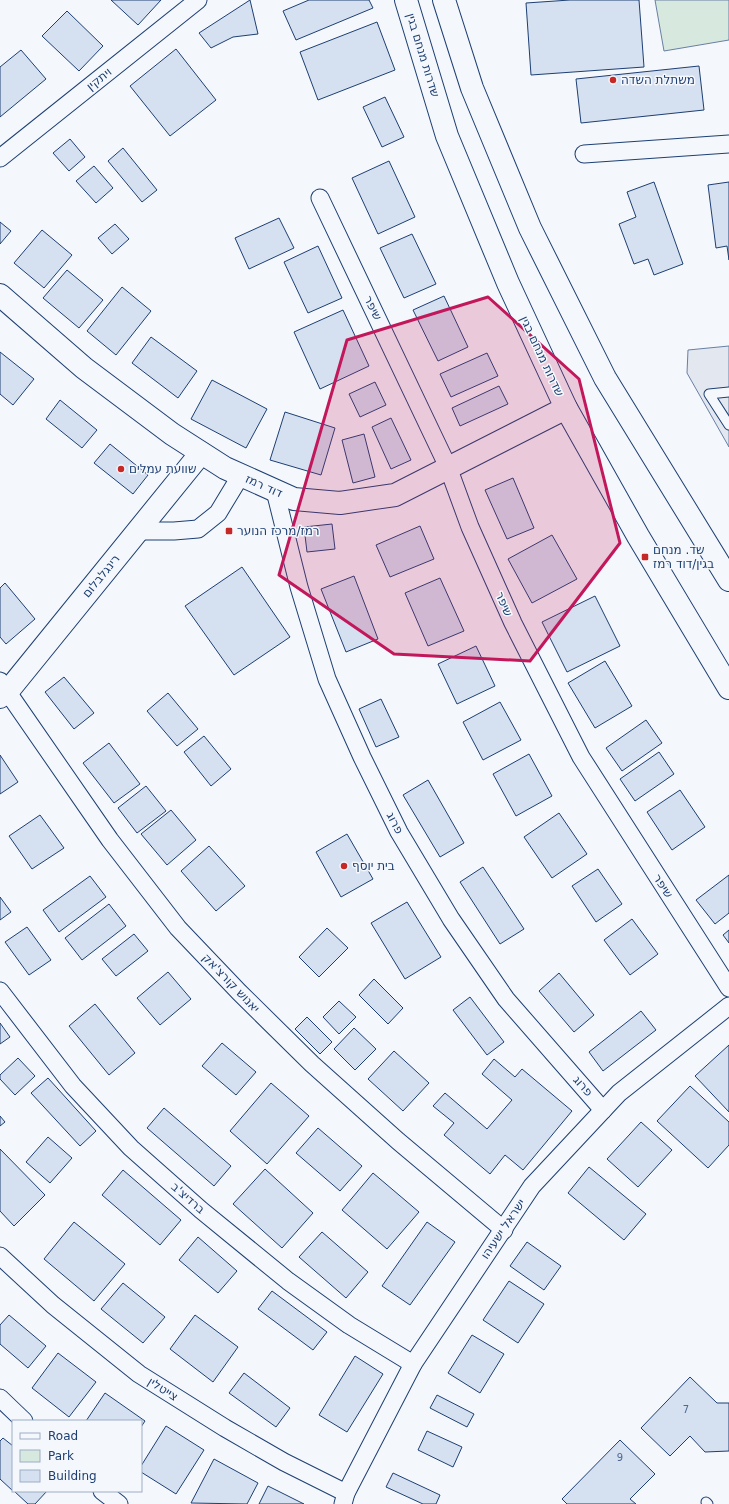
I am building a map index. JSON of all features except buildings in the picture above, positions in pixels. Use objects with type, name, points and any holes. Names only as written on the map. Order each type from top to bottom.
[{"type":"main road","name":"שדרות מנחם בגין","points":[[406,0],[448,136],[508,283],[566,408],[638,536],[729,688]]},
{"type":"main road","points":[[444,0],[472,88],[530,228],[605,378],[729,580]]},
{"type":"main road","name":"דוד רמז","points":[[0,295],[84,368],[172,434],[225,468],[294,499],[340,503],[395,495],[566,408]]},
{"type":"main road","name":"רינגלבלום","points":[[3,690],[137,532],[201,453]]},
{"type":"street","name":"ויתקין","points":[[0,158],[198,0]]},
{"type":"street","points":[[584,154],[729,144]]},
{"type":"street","name":"שיפר","points":[[320,198],[448,467],[470,527],[513,623],[581,757],[729,988]]},
{"type":"street","points":[[137,532],[198,529],[218,513],[240,475]]},
{"type":"street","name":"פרוג","points":[[275,491],[299,587],[327,679],[362,757],[399,832],[451,919],[506,999],[603,1110]]},
{"type":"street","name":"יאנוש קורצ'אק","points":[[3,690],[110,840],[178,928],[239,992],[312,1064],[398,1141],[504,1230]]},
{"type":"street","name":"ברדיצ'ב","points":[[0,991],[73,1086],[131,1148],[201,1210],[288,1281],[349,1325],[413,1364]]},
{"type":"street","name":"ישראל ישעיהו","points":[[345,1499],[413,1364],[532,1186],[619,1093],[729,1006]]},
{"type":"street","name":"צייטלין","points":[[0,1256],[53,1305],[139,1374],[345,1499]]},
{"type":"street","points":[[0,1398],[23,1420]]},
{"type":"street","points":[[103,1492],[118,1504]]},
{"type":"lane","points":[[729,392],[710,394],[729,425]]},
{"type":"highlighted area","points":[[488,297],[579,379],[620,543],[530,661],[394,654],[279,575],[347,340]]},
{"type":"green space","points":[[655,0],[729,0],[729,40],[664,51]]},
{"type":"shaded area","points":[[729,346],[729,447],[687,373],[688,350]]},
{"type":"place","name":"משתלת השדה","points":[[613,80]]},
{"type":"place","name":"שוועת עמלים","points":[[121,469]]},
{"type":"place","name":"רמז/מרכז הנוער","points":[[229,531]]},
{"type":"place","name":"שד. מנחם בגין/דוד רמז","points":[[645,557]]},
{"type":"place","name":"בית יוסף","points":[[344,866]]}]
